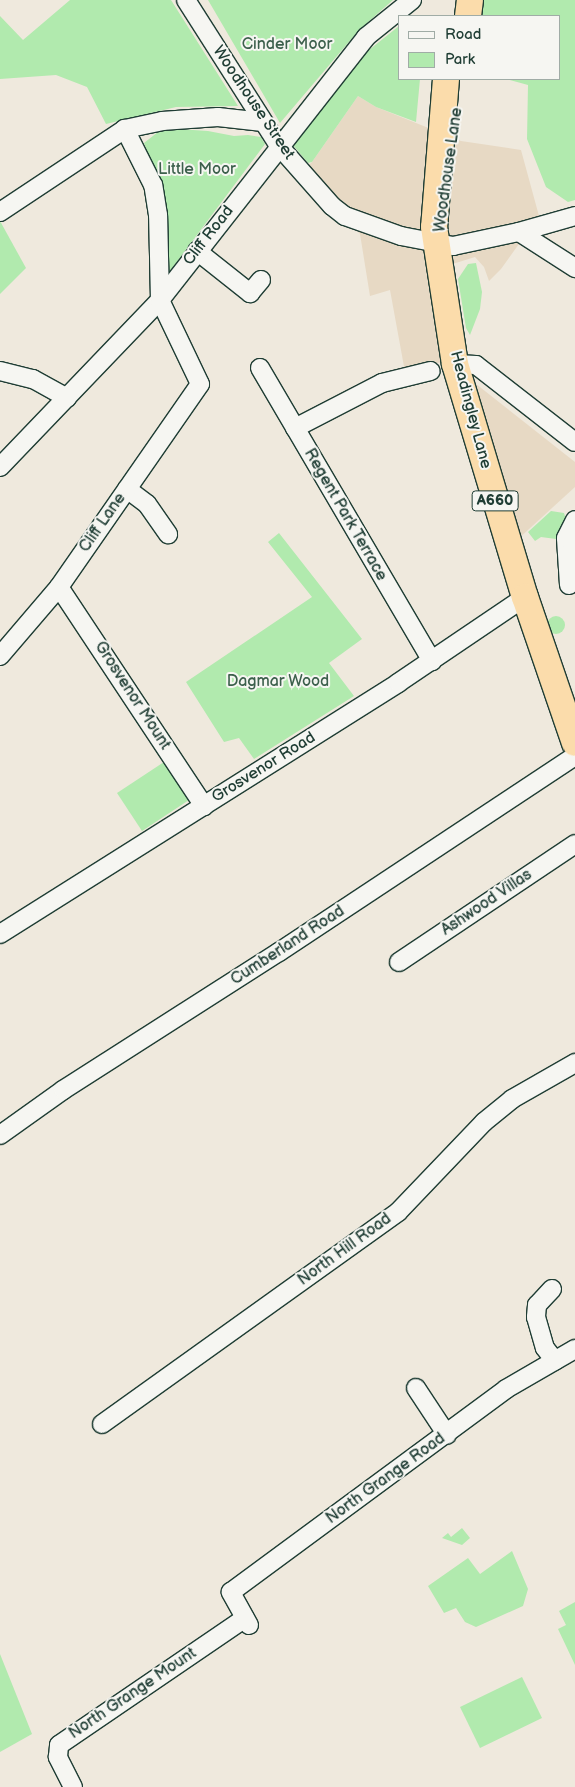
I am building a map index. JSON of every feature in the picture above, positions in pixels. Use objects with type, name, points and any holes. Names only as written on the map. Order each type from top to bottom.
[{"type":"highway","points":[[452,15],[453,0]]},
{"type":"highway","points":[[468,15],[470,0]]},
{"type":"highway","name":"Woodhouse Lane","points":[[438,245],[434,227],[446,80]]},
{"type":"highway","name":"Woodhouse Lane","points":[[438,245],[445,226],[447,176],[461,80]]},
{"type":"highway","name":"Headingley Lane","points":[[438,245],[443,367],[575,743]]},
{"type":"street","name":"Woodhouse Street","points":[[186,0],[279,146],[332,206],[345,216],[381,230],[438,245],[459,246],[575,216]]},
{"type":"street","name":"Cliff Road","points":[[0,467],[160,300],[366,37],[412,0]]},
{"type":"street","points":[[0,212],[125,129],[162,121],[218,117],[263,122]]},
{"type":"street","points":[[125,129],[153,185],[158,215],[160,300]]},
{"type":"street","points":[[519,232],[575,268]]},
{"type":"street","points":[[197,251],[250,293],[261,280]]},
{"type":"street","name":"Cliff Lane","points":[[0,656],[59,587],[200,384],[160,300]]},
{"type":"street","points":[[295,428],[382,383],[443,367],[476,365],[575,442]]},
{"type":"street","name":"Regent Park Terrace","points":[[260,368],[432,661]]},
{"type":"street","points":[[0,371],[33,379],[67,398]]},
{"type":"street","points":[[127,489],[147,504],[168,534]]},
{"type":"street","points":[[569,586],[566,538],[575,520]]},
{"type":"street","name":"Grosvenor Mount","points":[[59,587],[204,806]]},
{"type":"street","name":"Grosvenor Road","points":[[0,934],[432,661],[524,597]]},
{"type":"street","name":"Cumberland Road","points":[[0,1135],[79,1080],[279,952],[575,756]]},
{"type":"street","name":"Ashwood Villas","points":[[399,962],[575,844]]},
{"type":"street","name":"North Hill Road","points":[[102,1424],[398,1212],[484,1122],[512,1099],[575,1063]]},
{"type":"street","points":[[552,1289],[537,1305],[536,1316],[545,1348],[555,1361]]},
{"type":"street","name":"North Grange Road","points":[[247,1621],[231,1592],[447,1435],[506,1389],[575,1349]]},
{"type":"street","points":[[416,1388],[447,1435]]},
{"type":"street","name":"North Grange Mount","points":[[73,1787],[58,1757],[59,1745],[247,1621]]},
{"type":"shaded area","points":[[358,96],[376,107],[461,141],[521,150],[539,216],[501,269],[489,281],[484,267],[475,257],[430,271],[445,361],[405,372],[390,290],[370,296],[360,234],[301,172],[312,162]]},
{"type":"shaded area","points":[[471,380],[575,462],[575,487],[517,540]]},
{"type":"green space","points":[[70,0],[171,0],[238,106],[176,107],[106,124],[87,87],[56,75],[0,79],[0,16],[23,40]]},
{"type":"green space","name":"Cinder Moor","points":[[208,0],[393,0],[359,30],[280,123]]},
{"type":"green space","points":[[482,0],[575,0],[575,200],[568,202],[546,187],[527,139],[528,85],[510,80],[560,80],[560,15],[480,15]]},
{"type":"green space","points":[[398,27],[398,80],[420,80],[416,122],[376,107],[358,96],[312,162],[308,163],[292,144],[364,54]]},
{"type":"green space","name":"Little Moor","points":[[163,128],[261,137],[265,144],[167,275],[162,190],[144,143]]},
{"type":"green space","points":[[0,221],[26,268],[0,294]]},
{"type":"green space","points":[[476,263],[482,292],[480,309],[470,335],[466,328],[458,279],[468,264]]},
{"type":"green space","points":[[551,511],[564,513],[567,523],[556,539],[541,537],[535,541],[528,532]]},
{"type":"green space","name":"Dagmar Wood","points":[[279,533],[362,639],[329,663],[354,696],[254,759],[239,738],[224,742],[186,682],[312,597],[268,542]]},
{"type":"green space","points":[[556,616],[562,619],[565,625],[562,631],[556,634],[550,631],[547,625],[550,619]]},
{"type":"green space","points":[[164,762],[189,800],[142,831],[117,793]]},
{"type":"green space","points":[[462,1528],[470,1538],[462,1545],[442,1538],[448,1533],[451,1537]]},
{"type":"green space","points":[[512,1551],[528,1589],[523,1606],[476,1627],[465,1622],[456,1608],[444,1613],[428,1586],[468,1558],[480,1574]]},
{"type":"green space","points":[[575,1602],[575,1665],[558,1629],[566,1625],[559,1611]]},
{"type":"green space","points":[[0,1654],[32,1734],[0,1752]]},
{"type":"green space","points":[[522,1677],[542,1718],[480,1748],[460,1707]]}]
